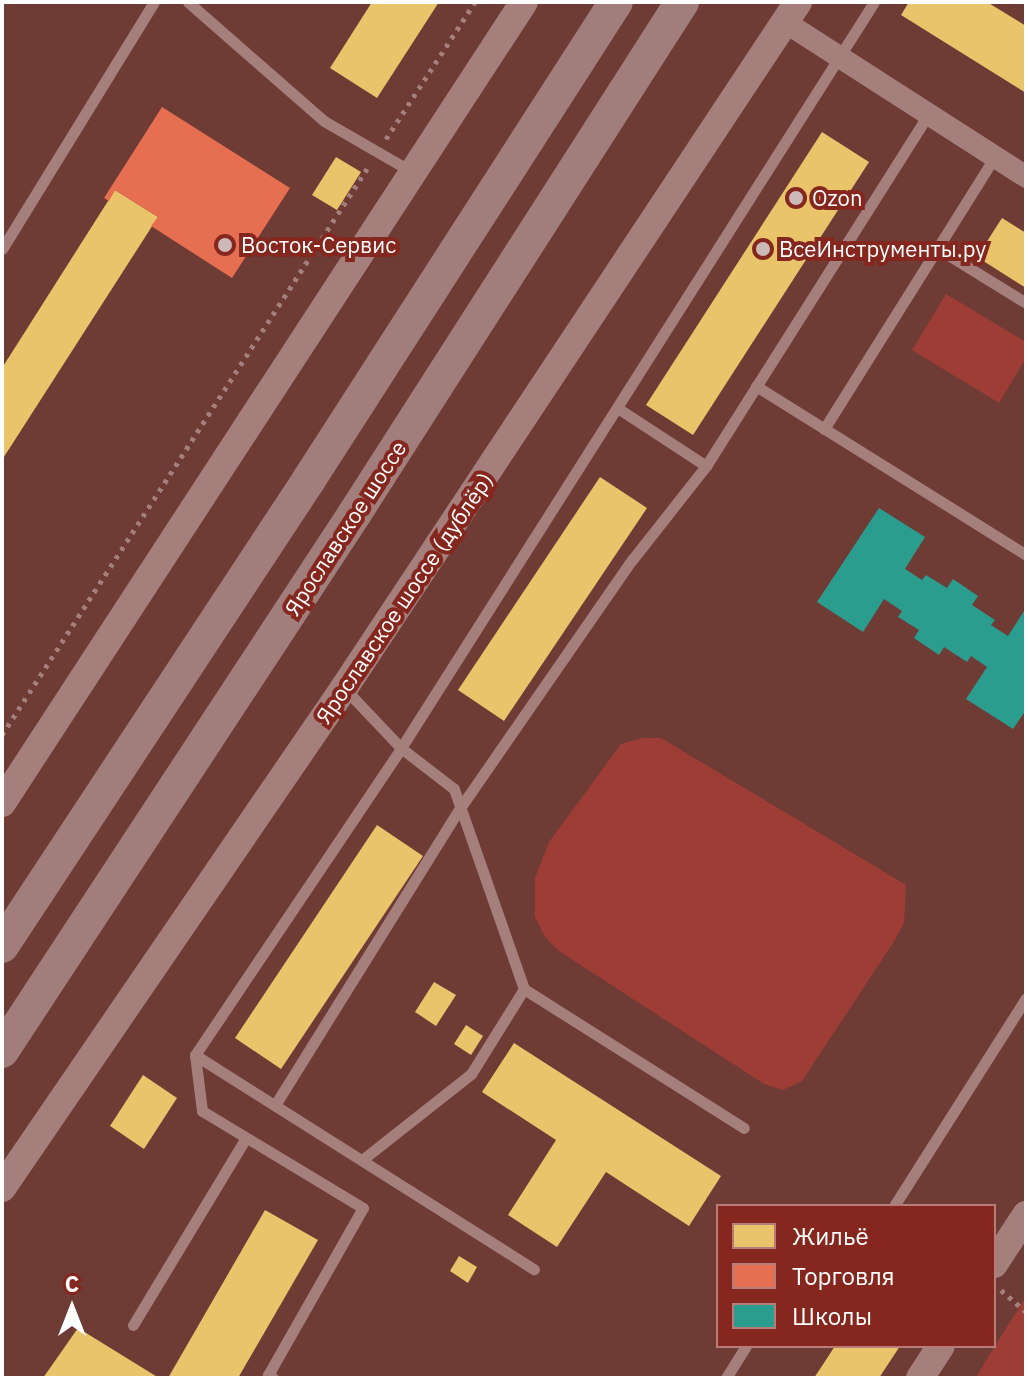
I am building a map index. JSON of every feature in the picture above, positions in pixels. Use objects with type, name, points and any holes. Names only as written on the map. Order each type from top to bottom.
[{"type":"main road","points":[[2,946],[308,481],[616,2]]},
{"type":"main road","name":"Ярославское шоссе","points":[[2,1051],[355,513],[682,2]]},
{"type":"street","points":[[2,803],[524,2]]},
{"type":"street","points":[[792,12],[838,57],[1026,177]]},
{"type":"street","name":"Ярославское шоссе (дублёр)","points":[[2,1188],[344,688],[792,12]]},
{"type":"street","points":[[996,1261],[1026,1215]]},
{"type":"street","points":[[920,1378],[940,1348]]},
{"type":"lane","points":[[2,249],[154,2]]},
{"type":"lane","points":[[188,2],[324,121],[414,173]]},
{"type":"lane","points":[[273,1378],[268,1375],[363,1208],[202,1111],[195,1055],[401,748],[619,409],[874,2]]},
{"type":"lane","points":[[275,1105],[460,808],[632,560],[706,466],[928,115]]},
{"type":"lane","points":[[824,429],[994,158]]},
{"type":"lane","points":[[937,248],[1026,303]]},
{"type":"lane","points":[[756,386],[1026,555]]},
{"type":"lane","points":[[619,409],[706,466]]},
{"type":"lane","points":[[344,688],[401,748],[454,789],[524,989],[744,1128]]},
{"type":"lane","points":[[362,1160],[471,1074],[524,989]]},
{"type":"lane","points":[[895,1204],[1026,998]]},
{"type":"lane","points":[[195,1055],[534,1269]]},
{"type":"lane","points":[[133,1325],[246,1138]]},
{"type":"lane","points":[[726,1378],[745,1348]]},
{"type":"path","points":[[2,735],[475,2]]},
{"type":"path","points":[[996,1286],[1026,1312]]},
{"type":"shaded area","points":[[946,294],[1026,342],[1026,358],[999,403],[912,350]]},
{"type":"shaded area","points":[[642,738],[661,738],[906,885],[904,923],[895,940],[802,1081],[783,1090],[764,1084],[559,951],[545,937],[535,917],[535,878],[549,842],[621,744]]},
{"type":"shaded area","points":[[1026,1297],[1026,1378],[976,1378]]},
{"type":"building: Жильё","points":[[372,2],[439,2],[377,98],[330,68]]},
{"type":"building: Жильё","points":[[909,2],[987,2],[1026,26],[1026,93],[901,15]]},
{"type":"building: Жильё","points":[[822,132],[869,162],[693,435],[646,405]]},
{"type":"building: Жильё","points":[[336,157],[361,172],[337,210],[312,195]]},
{"type":"building: Жильё","points":[[115,190],[158,217],[2,460],[2,368]]},
{"type":"building: Жильё","points":[[1002,218],[1026,233],[1026,288],[977,257]]},
{"type":"building: Жильё","points":[[600,477],[647,508],[504,721],[458,690]]},
{"type":"building: Жильё","points":[[377,825],[423,856],[281,1069],[235,1038]]},
{"type":"building: Жильё","points":[[434,982],[456,995],[436,1026],[415,1012]]},
{"type":"building: Жильё","points":[[466,1025],[483,1036],[471,1055],[454,1044]]},
{"type":"building: Жильё","points":[[514,1043],[721,1176],[689,1226],[606,1172],[557,1247],[508,1215],[556,1140],[482,1092]]},
{"type":"building: Жильё","points":[[143,1075],[177,1098],[144,1149],[110,1126]]},
{"type":"building: Жильё","points":[[265,1210],[318,1240],[238,1378],[168,1378]]},
{"type":"building: Жильё","points":[[459,1256],[477,1267],[468,1283],[450,1271]]},
{"type":"building: Жильё","points":[[78,1328],[159,1378],[43,1378]]},
{"type":"building: Жильё","points":[[834,1348],[899,1348],[879,1378],[814,1378]]},
{"type":"building: Торговля","points":[[162,107],[290,188],[232,278],[151,226],[158,217],[115,190],[109,201],[104,198]]},
{"type":"building: Школы","points":[[879,508],[925,537],[905,569],[922,580],[926,575],[947,588],[953,579],[978,596],[972,605],[995,620],[991,625],[1008,636],[1026,608],[1026,710],[1013,729],[966,699],[987,667],[971,656],[967,662],[944,647],[939,655],[914,638],[919,630],[898,617],[902,611],[884,599],[863,632],[817,602]]},
{"type":"place","name":"Ozon","points":[[796,198]]},
{"type":"place","name":"Восток-Сервис","points":[[225,245]]},
{"type":"place","name":"ВсеИнструменты.ру","points":[[763,249]]}]
